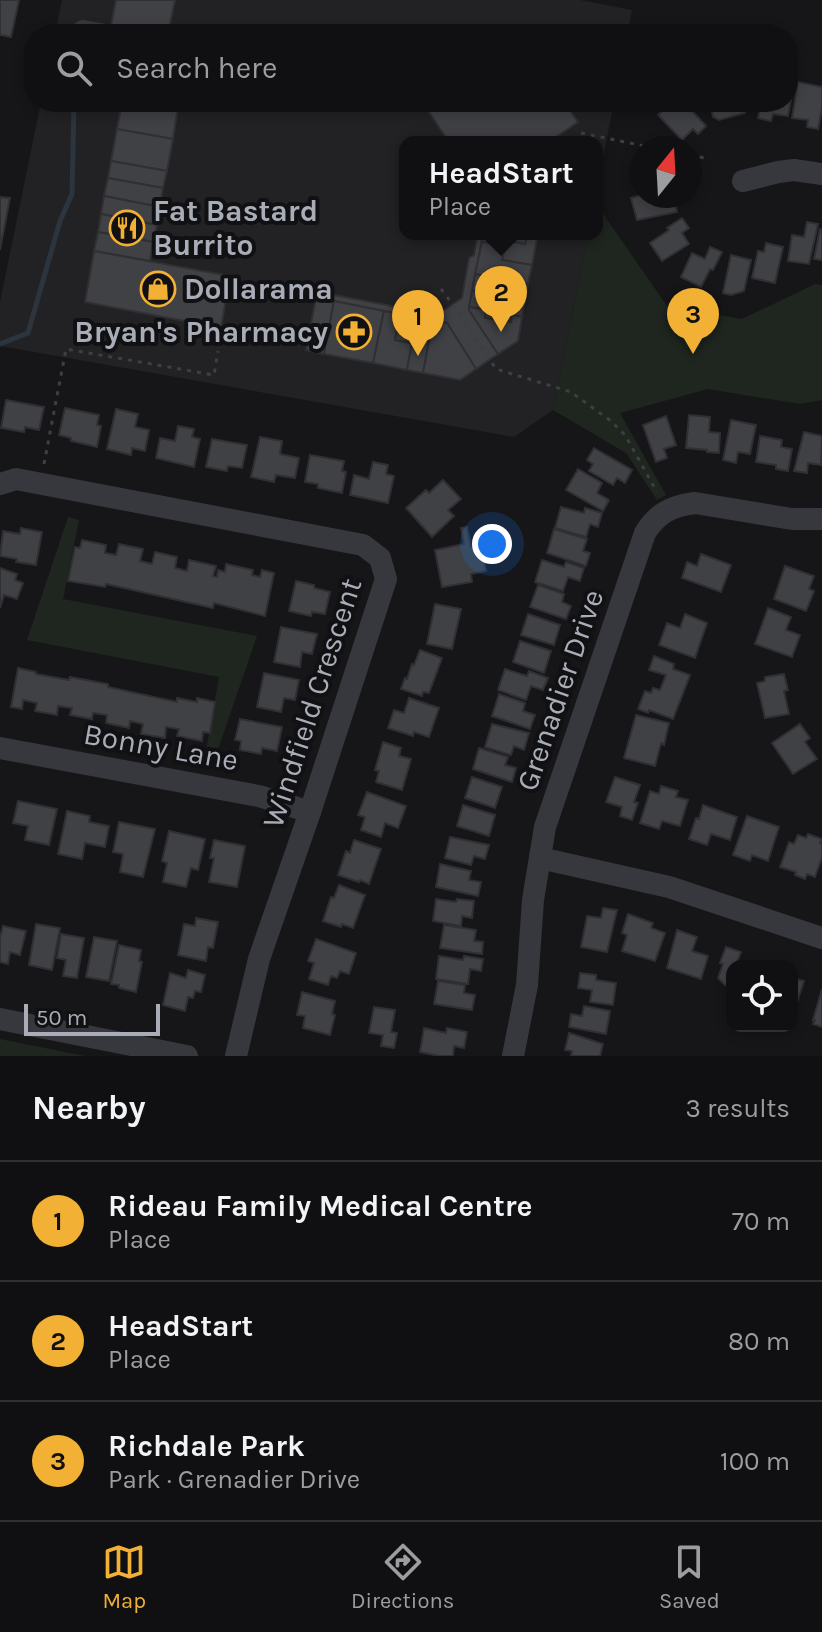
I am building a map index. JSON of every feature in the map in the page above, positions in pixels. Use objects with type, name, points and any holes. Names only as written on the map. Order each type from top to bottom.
[{"type":"street","points":[[743,181],[794,170],[822,174]]},
{"type":"street","name":"Windfield Crescent","points":[[0,484],[16,479],[363,545],[380,558],[386,579],[259,959],[236,1056]]},
{"type":"street","points":[[667,510],[695,503],[792,519],[822,519]]},
{"type":"street","name":"Grenadier Drive","points":[[513,1056],[527,985],[533,900],[545,827],[645,533],[654,519],[667,510]]},
{"type":"street","name":"Bonny Lane","points":[[0,748],[259,796],[310,812]]},
{"type":"street","points":[[540,858],[669,887],[822,938]]},
{"type":"street","points":[[0,1019],[187,1056]]},
{"type":"path","points":[[581,133],[596,136]]},
{"type":"path","points":[[603,138],[630,143]]},
{"type":"path","points":[[702,158],[709,159]]},
{"type":"path","points":[[441,289],[496,369],[571,392],[611,421],[625,435],[667,510]]},
{"type":"path","points":[[43,471],[66,349],[214,375],[218,351]]},
{"type":"shaded area","points":[[62,0],[580,0],[632,10],[629,24],[57,24]]},
{"type":"shaded area","points":[[39,112],[612,112],[603,157],[603,136],[399,136],[399,240],[587,240],[553,410],[514,437],[0,346],[0,302]]},
{"type":"shaded area","points":[[603,214],[667,306],[742,319],[815,284],[822,285],[822,400],[800,404],[708,389],[620,413],[666,495],[657,500],[626,453],[553,410],[587,240],[603,240]]},
{"type":"shaded area","points":[[68,517],[79,520],[63,599],[257,636],[213,764],[204,762],[219,677],[27,640]]},
{"type":"shaded area","points":[[0,1039],[85,1056],[0,1056]]},
{"type":"building","points":[[0,0],[19,0],[11,37],[0,35]]},
{"type":"building","points":[[116,0],[175,0],[170,24],[111,24]]},
{"type":"building","points":[[798,82],[822,87],[818,129],[807,127],[808,120],[792,118],[793,112],[798,112]]},
{"type":"building","points":[[120,112],[177,112],[173,139],[117,129]]},
{"type":"building","points":[[429,112],[571,112],[578,122],[558,136],[445,136]]},
{"type":"building","points":[[661,112],[693,112],[706,126],[698,134],[693,129],[686,136],[678,136],[658,115]]},
{"type":"building","points":[[712,112],[745,113],[719,120],[713,117]]},
{"type":"building","points":[[759,112],[789,112],[788,116],[773,114],[771,121],[758,118]]},
{"type":"building","points":[[117,129],[173,139],[167,171],[111,161]]},
{"type":"building","points":[[111,161],[167,171],[163,188],[108,178]]},
{"type":"building","points":[[108,178],[163,188],[160,207],[104,196]]},
{"type":"building","points":[[104,196],[160,207],[157,225],[101,214]]},
{"type":"building","points":[[0,197],[10,198],[0,250]]},
{"type":"building","points":[[634,208],[676,208],[677,212],[637,220]]},
{"type":"building","name":"Fat Bastard Burrito","points":[[101,214],[157,225],[153,242],[98,232]]},
{"type":"building","points":[[682,218],[689,228],[682,233],[689,244],[662,261],[650,243]]},
{"type":"building","points":[[807,222],[818,224],[809,264],[788,261],[792,235],[804,237]]},
{"type":"building","points":[[822,230],[822,260],[814,259]]},
{"type":"building","points":[[98,232],[153,242],[150,261],[94,251]]},
{"type":"building","points":[[477,240],[482,240],[469,310],[498,354],[476,369],[447,323],[316,298],[318,292],[440,313],[462,298],[469,258],[474,255]]},
{"type":"building","points":[[505,240],[525,244],[526,240],[537,240],[532,265],[502,260],[505,246],[482,242]]},
{"type":"building","points":[[505,240],[526,240],[525,244]]},
{"type":"building","points":[[482,242],[505,246],[502,260],[532,265],[528,284],[475,274]]},
{"type":"building","points":[[766,243],[783,247],[775,283],[752,278],[758,251],[764,252]]},
{"type":"building","points":[[710,247],[722,252],[701,287],[681,277],[692,253],[705,259]]},
{"type":"building","name":"Dollarama","points":[[94,251],[230,276],[221,328],[85,302]]},
{"type":"building","points":[[731,255],[751,260],[744,291],[731,295],[723,293]]},
{"type":"building","points":[[475,274],[528,284],[525,301],[472,291]]},
{"type":"building","points":[[472,291],[525,301],[522,317],[512,315],[511,322],[485,318],[486,310],[469,307]]},
{"type":"building","points":[[316,298],[334,301],[324,354],[306,350]]},
{"type":"building","name":"Bryan's Pharmacy","points":[[334,301],[384,311],[373,363],[324,354]]},
{"type":"building","points":[[469,307],[486,310],[485,318],[511,322],[512,315],[522,317],[518,341],[498,354]]},
{"type":"building","points":[[384,311],[400,314],[395,340],[412,343],[407,370],[373,363]]},
{"type":"building","points":[[400,314],[433,320],[423,373],[407,370],[412,343],[395,340]]},
{"type":"building","points":[[433,320],[447,323],[476,369],[460,380],[423,373]]},
{"type":"building","points":[[6,400],[44,407],[39,430],[25,427],[24,432],[1,428]]},
{"type":"building","points":[[65,408],[99,415],[97,425],[101,426],[97,447],[59,435]]},
{"type":"building","points":[[116,409],[138,414],[135,427],[149,430],[145,451],[132,448],[131,455],[107,449]]},
{"type":"building","points":[[689,415],[710,417],[709,432],[720,433],[719,453],[686,448]]},
{"type":"building","points":[[666,416],[676,445],[664,449],[667,458],[656,462],[643,425]]},
{"type":"building","points":[[731,420],[756,425],[750,454],[738,452],[736,463],[723,460]]},
{"type":"building","points":[[178,426],[194,429],[192,437],[200,439],[194,467],[156,458],[160,438],[175,441]]},
{"type":"building","points":[[804,432],[822,436],[821,465],[808,463],[807,473],[794,471]]},
{"type":"building","points":[[760,436],[782,440],[781,447],[792,449],[788,471],[776,469],[776,465],[756,462]]},
{"type":"building","points":[[260,437],[282,441],[280,454],[299,458],[295,478],[276,475],[274,482],[251,477]]},
{"type":"building","points":[[212,439],[247,445],[242,468],[228,466],[227,471],[206,467]]},
{"type":"building","points":[[594,448],[632,470],[625,483],[617,478],[613,485],[589,471],[593,464],[587,460]]},
{"type":"building","points":[[310,455],[344,461],[342,471],[346,472],[342,493],[305,482]]},
{"type":"building","points":[[373,462],[388,465],[386,474],[394,476],[388,503],[350,495],[354,475],[369,479]]},
{"type":"building","points":[[578,469],[602,483],[597,493],[609,500],[603,511],[566,490]]},
{"type":"building","points":[[443,480],[461,499],[448,510],[454,516],[432,537],[406,508]]},
{"type":"building","points":[[561,507],[584,513],[585,508],[602,513],[598,527],[590,524],[586,537],[555,528]]},
{"type":"building","points":[[467,527],[471,547],[481,545],[486,571],[471,574],[472,582],[442,587],[435,550],[464,544],[461,528]]},
{"type":"building","points":[[21,528],[42,532],[36,565],[0,556],[3,531],[20,534]]},
{"type":"building","points":[[554,529],[587,539],[583,551],[590,553],[586,566],[547,553]]},
{"type":"building","points":[[82,540],[106,545],[105,553],[116,555],[119,544],[143,549],[140,561],[152,564],[155,552],[177,557],[175,568],[187,571],[189,560],[216,566],[213,576],[217,577],[218,570],[225,572],[226,564],[253,570],[252,575],[260,577],[262,570],[274,573],[265,616],[214,603],[213,608],[106,584],[105,587],[68,581],[75,547],[80,548]]},
{"type":"building","points":[[701,554],[731,565],[721,592],[682,578],[687,562],[697,566]]},
{"type":"building","points":[[542,560],[564,567],[566,562],[584,568],[580,581],[568,577],[563,591],[535,582]]},
{"type":"building","points":[[785,566],[814,576],[809,589],[814,591],[806,611],[774,599]]},
{"type":"building","points":[[0,568],[17,574],[15,580],[23,583],[17,599],[4,595],[0,608]]},
{"type":"building","points":[[296,581],[330,592],[325,614],[312,612],[311,616],[289,611]]},
{"type":"building","points":[[538,585],[564,594],[562,602],[571,606],[566,619],[530,607]]},
{"type":"building","points":[[435,604],[461,609],[452,649],[427,644]]},
{"type":"building","points":[[768,608],[791,617],[786,630],[800,635],[792,657],[755,644]]},
{"type":"building","points":[[528,614],[560,625],[554,645],[521,635]]},
{"type":"building","points":[[685,614],[707,623],[695,658],[659,645],[667,623],[680,628]]},
{"type":"building","points":[[281,627],[317,634],[312,654],[302,652],[300,667],[274,662]]},
{"type":"building","points":[[520,641],[551,651],[544,673],[513,662]]},
{"type":"building","points":[[420,650],[442,658],[429,693],[423,692],[422,696],[401,689]]},
{"type":"building","points":[[654,656],[674,664],[673,669],[690,675],[673,719],[638,709],[645,691],[651,693],[653,688],[660,690],[666,675],[649,670]]},
{"type":"building","points":[[18,668],[69,680],[70,677],[108,684],[108,687],[177,702],[177,698],[197,702],[197,698],[215,702],[210,733],[203,732],[202,741],[177,736],[179,729],[166,727],[165,738],[141,734],[143,724],[130,721],[129,728],[106,723],[107,715],[93,713],[92,719],[70,715],[72,708],[58,706],[57,715],[35,711],[37,703],[23,700],[22,709],[11,707]]},
{"type":"building","points":[[505,669],[527,676],[529,671],[548,678],[543,690],[531,686],[526,700],[498,690]]},
{"type":"building","points":[[264,673],[299,680],[295,700],[284,698],[281,712],[257,707]]},
{"type":"building","points":[[784,674],[789,714],[765,718],[757,683],[765,681],[765,677]]},
{"type":"building","points":[[499,694],[525,703],[523,711],[535,715],[530,729],[492,716]]},
{"type":"building","points":[[409,698],[439,708],[429,737],[414,732],[413,736],[388,728],[394,710],[404,713]]},
{"type":"building","points":[[636,715],[669,723],[655,766],[624,758]]},
{"type":"building","points":[[240,719],[282,727],[277,751],[262,748],[261,754],[240,750],[241,741],[235,740]]},
{"type":"building","points":[[492,724],[529,733],[524,750],[514,746],[511,755],[485,747]]},
{"type":"building","points":[[800,724],[810,738],[805,742],[817,759],[793,774],[772,743]]},
{"type":"building","points":[[383,742],[401,748],[399,756],[411,759],[402,790],[376,782],[379,771],[375,770]]},
{"type":"building","points":[[479,748],[508,757],[505,765],[516,768],[512,782],[473,769]]},
{"type":"building","points":[[472,777],[502,787],[495,808],[465,798]]},
{"type":"building","points":[[615,777],[640,785],[632,820],[620,816],[622,807],[606,802]]},
{"type":"building","points":[[661,786],[678,791],[676,797],[688,800],[680,826],[662,821],[659,829],[640,823],[650,791],[659,794]]},
{"type":"building","points":[[367,792],[406,806],[398,828],[385,823],[381,837],[361,830],[365,817],[358,815]]},
{"type":"building","points":[[18,801],[57,809],[49,845],[25,840],[28,826],[13,823]]},
{"type":"building","points":[[463,805],[495,815],[489,836],[457,826]]},
{"type":"building","points":[[703,805],[737,817],[730,840],[711,834],[707,845],[689,839]]},
{"type":"building","points":[[67,811],[90,816],[89,822],[109,826],[105,847],[85,843],[82,859],[58,854]]},
{"type":"building","points":[[747,816],[779,827],[768,861],[752,855],[750,861],[733,855]]},
{"type":"building","points":[[119,822],[155,829],[143,877],[120,872],[123,854],[113,852]]},
{"type":"building","points":[[169,831],[205,839],[198,870],[191,868],[186,887],[163,882],[167,863],[162,861]]},
{"type":"building","points":[[808,834],[822,839],[822,857],[815,877],[807,874],[805,879],[795,875],[796,872],[780,867],[789,842],[794,844],[798,835],[806,838]]},
{"type":"building","points":[[450,837],[489,845],[485,859],[474,856],[471,865],[445,858]]},
{"type":"building","points":[[214,840],[245,846],[237,887],[209,882]]},
{"type":"building","points":[[354,840],[381,849],[369,884],[338,875],[346,851],[350,853]]},
{"type":"building","points":[[440,864],[471,871],[469,880],[481,882],[478,896],[436,887]]},
{"type":"building","points":[[339,885],[365,895],[353,928],[323,921],[331,897],[334,898]]},
{"type":"building","points":[[436,899],[474,901],[472,918],[462,916],[461,926],[433,921]]},
{"type":"building","points":[[603,908],[617,910],[607,952],[581,947],[587,916],[601,918]]},
{"type":"building","points":[[628,914],[653,923],[651,928],[665,933],[655,961],[622,951],[627,935],[622,933]]},
{"type":"building","points":[[196,918],[218,922],[213,948],[208,947],[206,961],[178,955],[184,924],[195,926]]},
{"type":"building","points":[[36,924],[60,928],[52,970],[29,965]]},
{"type":"building","points":[[444,925],[476,930],[474,941],[483,942],[482,954],[440,948]]},
{"type":"building","points":[[3,926],[26,931],[20,955],[10,952],[8,964],[0,962]]},
{"type":"building","points":[[677,930],[697,937],[692,951],[708,956],[701,979],[667,968]]},
{"type":"building","points":[[61,934],[84,938],[77,978],[63,976],[66,960],[57,958]]},
{"type":"building","points":[[94,937],[117,941],[109,981],[86,977]]},
{"type":"building","points":[[316,939],[356,953],[349,974],[340,971],[337,978],[331,976],[328,985],[309,979],[314,963],[308,961]]},
{"type":"building","points":[[119,945],[141,950],[139,961],[142,962],[136,992],[111,984]]},
{"type":"building","points":[[726,947],[741,952],[738,960],[726,960],[726,986],[718,978],[723,964],[720,963]]},
{"type":"building","points":[[439,956],[483,959],[481,971],[470,969],[468,984],[436,979]]},
{"type":"building","points":[[188,970],[205,975],[201,992],[195,991],[193,998],[188,997],[185,1011],[163,1005],[170,973],[186,978]]},
{"type":"building","points":[[580,973],[596,975],[596,980],[616,983],[613,1005],[590,1002],[592,990],[578,988]]},
{"type":"building","points":[[798,980],[804,981],[798,1000]]},
{"type":"building","points":[[438,981],[465,985],[464,993],[475,995],[472,1010],[434,1004]]},
{"type":"building","points":[[822,989],[822,1027],[813,1024],[813,1020]]},
{"type":"building","points":[[302,992],[335,1001],[330,1035],[303,1028],[305,1016],[297,1015]]},
{"type":"building","points":[[584,1006],[610,1011],[606,1034],[569,1027],[571,1014],[582,1016]]},
{"type":"building","points":[[374,1007],[395,1010],[391,1032],[397,1033],[394,1048],[381,1046],[383,1035],[369,1033]]},
{"type":"building","points":[[424,1028],[446,1033],[447,1028],[467,1032],[464,1048],[454,1046],[453,1056],[420,1052]]},
{"type":"building","points":[[569,1033],[603,1044],[600,1056],[571,1056],[572,1051],[565,1050]]},
{"type":"waterway","points":[[0,344],[28,333],[60,221],[72,194],[74,112]]},
{"type":"place","name":"Fat Bastard Burrito","points":[[127,228]]},
{"type":"place","name":"Dollarama","points":[[158,289]]},
{"type":"place","name":"Bryan's Pharmacy","points":[[354,332]]},
{"type":"place","name":"HeadStart","points":[[501,332]]},
{"type":"place","name":"Richdale Park","points":[[693,354]]},
{"type":"place","name":"Rideau Family Medical Centre","points":[[418,356]]}]
